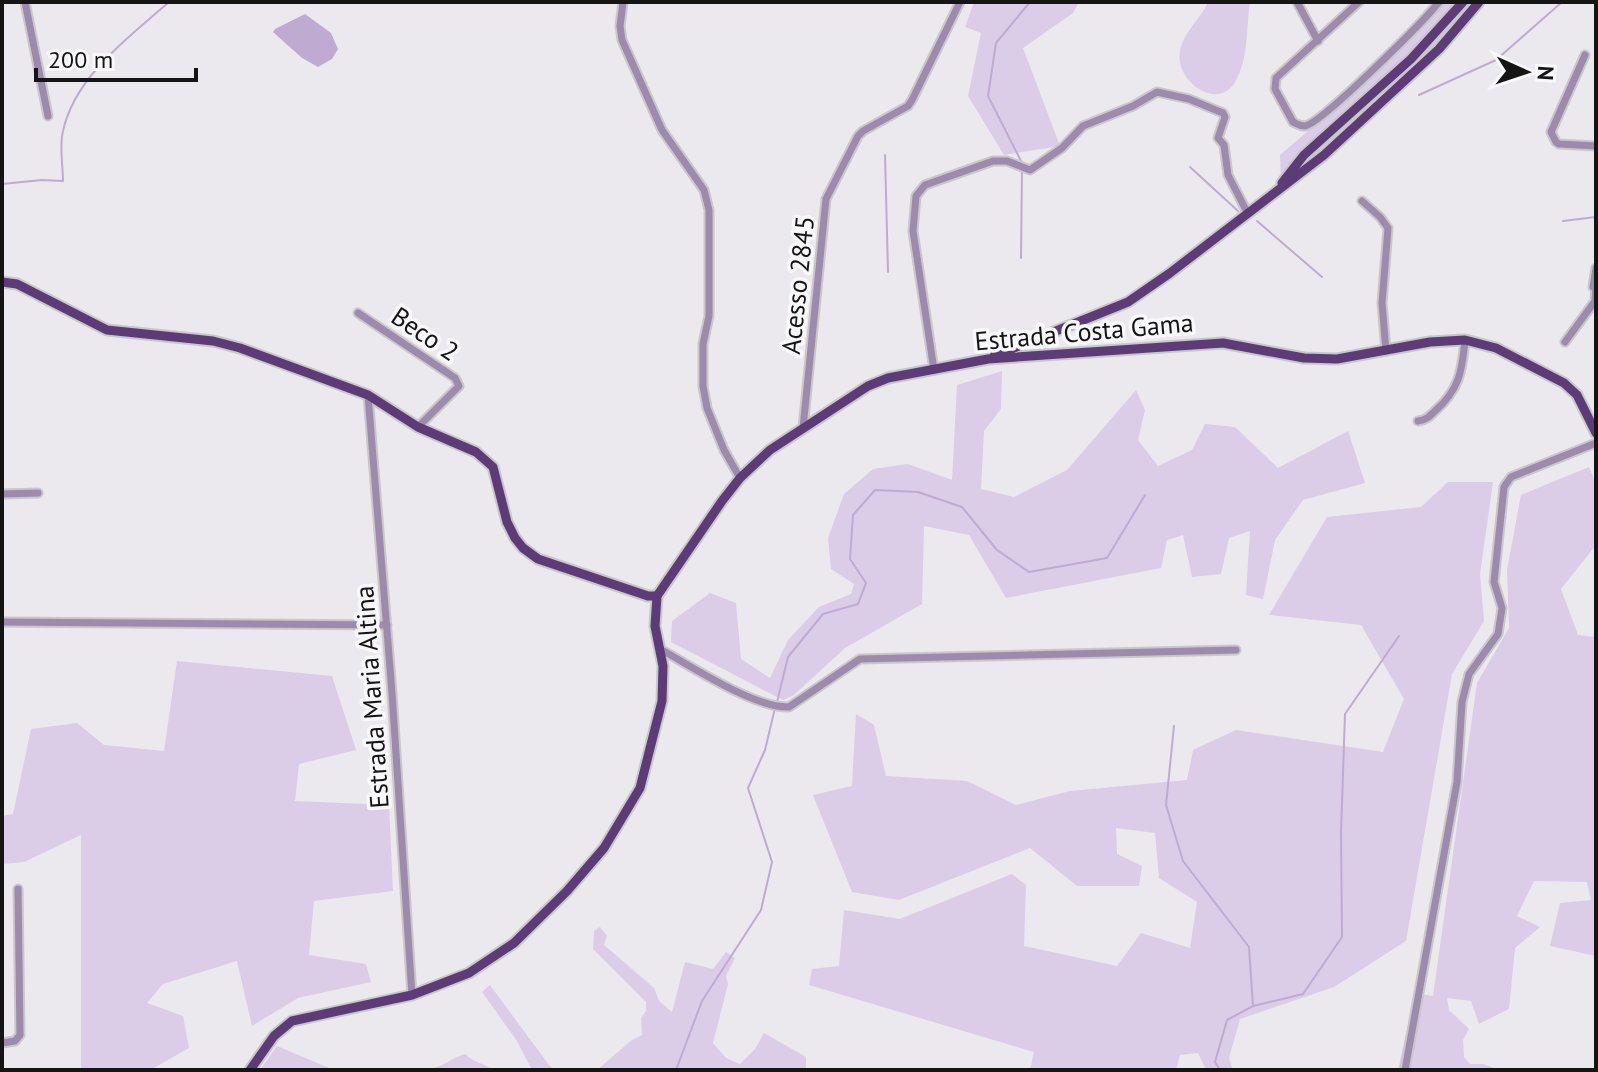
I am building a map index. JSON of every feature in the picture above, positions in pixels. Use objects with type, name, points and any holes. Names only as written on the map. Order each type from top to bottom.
[{"type":"main road","points":[[1269,198],[1304,155],[1411,59],[1463,2]]},
{"type":"main road","points":[[988,359],[1128,302],[1324,155],[1439,49],[1479,2]]},
{"type":"main road","points":[[2,282],[17,284],[107,330],[213,341],[368,395],[418,427],[487,458],[499,480],[507,522],[523,548],[538,559],[648,596],[657,596],[655,626],[664,681],[662,701],[640,788],[604,848],[567,891],[514,943],[469,973],[412,995],[292,1021],[274,1036],[250,1070]]},
{"type":"main road","points":[[1035,340],[1035,357]]},
{"type":"main road","name":"Estrada Costa Gama","points":[[657,596],[722,501],[740,478],[770,450],[868,386],[888,378],[988,359],[1223,343],[1320,359],[1353,357],[1430,342],[1465,340],[1496,348],[1564,383],[1577,395],[1596,433]]},
{"type":"street","points":[[25,2],[48,116]]},
{"type":"street","points":[[623,2],[622,40],[662,130],[695,176],[707,200],[709,316],[703,344],[703,386],[712,422],[740,478]]},
{"type":"street","name":"Acesso 2845","points":[[803,428],[826,199],[858,136],[901,111],[912,100],[960,2]]},
{"type":"street","points":[[1297,2],[1318,41]]},
{"type":"street","points":[[1359,2],[1278,75],[1275,89],[1293,122],[1303,126],[1311,123],[1372,71],[1439,2]]},
{"type":"street","points":[[1585,55],[1551,132],[1559,144],[1596,146]]},
{"type":"street","points":[[934,370],[913,231],[916,196],[925,185],[993,161],[1007,161],[1030,170],[1062,148],[1083,126],[1133,106],[1151,94],[1164,92],[1223,113],[1224,121],[1218,138],[1224,145],[1228,175],[1248,214]]},
{"type":"street","points":[[1362,201],[1388,228],[1382,303],[1386,351]]},
{"type":"street","points":[[1595,293],[1596,268]]},
{"type":"street","points":[[1565,342],[1595,301],[1596,284]]},
{"type":"street","name":"Beco 2","points":[[358,313],[455,378],[459,386],[418,427]]},
{"type":"street","points":[[1418,421],[1427,419],[1455,389],[1465,340]]},
{"type":"street","name":"Estrada Maria Altina","points":[[368,395],[412,995]]},
{"type":"street","points":[[1405,1070],[1457,782],[1462,702],[1469,675],[1498,634],[1502,608],[1494,582],[1504,487],[1511,477],[1596,443]]},
{"type":"street","points":[[2,494],[38,493]]},
{"type":"street","points":[[2,622],[387,625]]},
{"type":"street","points":[[660,649],[752,698],[781,707],[789,707],[860,659],[1236,650]]},
{"type":"street","points":[[2,1043],[15,1041],[20,1035],[18,889]]},
{"type":"shaded area","points":[[974,2],[1079,2],[1073,13],[1023,48],[1060,146],[1004,155],[968,96],[981,33],[965,27]]},
{"type":"shaded area","points":[[1208,2],[1250,2],[1240,73],[1228,91],[1218,94],[1199,89],[1190,82],[1180,62],[1185,38]]},
{"type":"shaded area","points":[[1445,2],[1459,2],[1432,34],[1281,179],[1280,155],[1390,61]]},
{"type":"shaded area","points":[[1465,2],[1475,2],[1443,41],[1320,153],[1317,152],[1316,150]]},
{"type":"shaded area","points":[[305,14],[331,33],[338,49],[332,59],[318,67],[302,58],[273,32]]},
{"type":"shaded area","points":[[1002,371],[1001,409],[984,431],[981,489],[1014,497],[1067,470],[1136,390],[1145,410],[1138,440],[1158,466],[1192,450],[1205,424],[1235,427],[1278,468],[1348,431],[1365,483],[1303,500],[1275,540],[1263,599],[1246,595],[1250,531],[1229,538],[1221,574],[1192,577],[1183,535],[1167,540],[1161,568],[1006,598],[969,535],[924,526],[922,604],[845,648],[794,695],[783,700],[671,642],[672,621],[710,593],[736,603],[741,659],[770,678],[788,640],[819,607],[851,594],[854,584],[831,569],[828,538],[844,494],[873,469],[908,464],[952,480],[957,385]]},
{"type":"shaded area","points":[[1589,467],[1596,483],[1596,545],[1561,589],[1578,635],[1596,637],[1596,956],[1550,946],[1560,903],[1591,900],[1587,882],[1534,881],[1517,916],[1540,927],[1515,948],[1509,1009],[1479,1024],[1471,1001],[1447,998],[1449,1010],[1469,1029],[1463,1040],[1464,1057],[1470,1064],[1483,1064],[1500,1070],[1398,1070],[1415,993],[1433,996],[1477,683],[1509,628],[1507,570],[1521,495]]},
{"type":"shaded area","points":[[1448,482],[1493,482],[1480,574],[1484,621],[1452,674],[1406,941],[1334,987],[1240,1019],[1229,1058],[1233,1070],[1206,1070],[1198,1053],[1180,1055],[1176,1070],[1030,1070],[1034,1052],[809,985],[812,969],[839,966],[844,910],[900,919],[1012,874],[1026,885],[1024,946],[1117,966],[1141,933],[1190,948],[1197,902],[1159,878],[1155,833],[1116,828],[1117,854],[1142,866],[1139,886],[1077,886],[1030,848],[899,900],[852,892],[813,795],[852,786],[856,714],[874,725],[886,776],[967,781],[1016,805],[1070,791],[1187,780],[1193,750],[1236,730],[1383,752],[1404,699],[1361,625],[1269,615],[1327,517],[1421,507]]},
{"type":"shaded area","points":[[177,661],[332,676],[356,750],[299,764],[295,801],[389,805],[393,891],[314,901],[309,955],[366,964],[371,982],[298,998],[252,1026],[237,961],[163,984],[147,1003],[183,1016],[189,1048],[150,1070],[81,1070],[81,835],[24,862],[2,864],[2,816],[13,814],[31,729],[77,723],[104,745],[164,751]]},
{"type":"shaded area","points":[[600,927],[607,936],[604,945],[654,988],[659,1001],[672,1012],[685,962],[713,969],[726,952],[735,958],[726,976],[728,984],[713,1043],[726,1058],[740,1064],[755,1049],[764,1033],[806,1057],[806,1070],[597,1070],[642,1035],[641,1018],[646,1011],[646,1002],[593,949],[594,931]]},
{"type":"shaded area","points":[[490,985],[554,1070],[532,1070],[517,1041],[482,992]]},
{"type":"shaded area","points":[[277,1046],[334,1070],[260,1070]]},
{"type":"shaded area","points":[[465,1054],[493,1070],[425,1070],[436,1067]]},
{"type":"waterway","points":[[2,184],[63,181],[62,137],[69,111],[79,93],[106,59],[169,2]]},
{"type":"waterway","points":[[1022,163],[988,96],[996,43],[1030,2]]},
{"type":"waterway","points":[[1419,95],[1496,60],[1562,2]]},
{"type":"waterway","points":[[885,155],[888,272]]},
{"type":"waterway","points":[[1190,167],[1238,211]]},
{"type":"waterway","points":[[1021,258],[1022,169]]},
{"type":"waterway","points":[[1563,221],[1596,217]]},
{"type":"waterway","points":[[1257,221],[1322,277]]},
{"type":"waterway","points":[[777,702],[788,657],[823,614],[858,604],[866,583],[850,559],[853,515],[875,490],[918,492],[962,507],[997,550],[1029,572],[1107,558],[1145,495]]},
{"type":"waterway","points":[[1220,1070],[1215,1062],[1227,1020],[1253,1006],[1303,994],[1342,937],[1345,714],[1399,636]]},
{"type":"waterway","points":[[676,1070],[702,1001],[761,910],[772,862],[748,788],[765,750],[775,708]]},
{"type":"waterway","points":[[1174,726],[1166,805],[1183,861],[1249,947],[1253,1006]]}]
